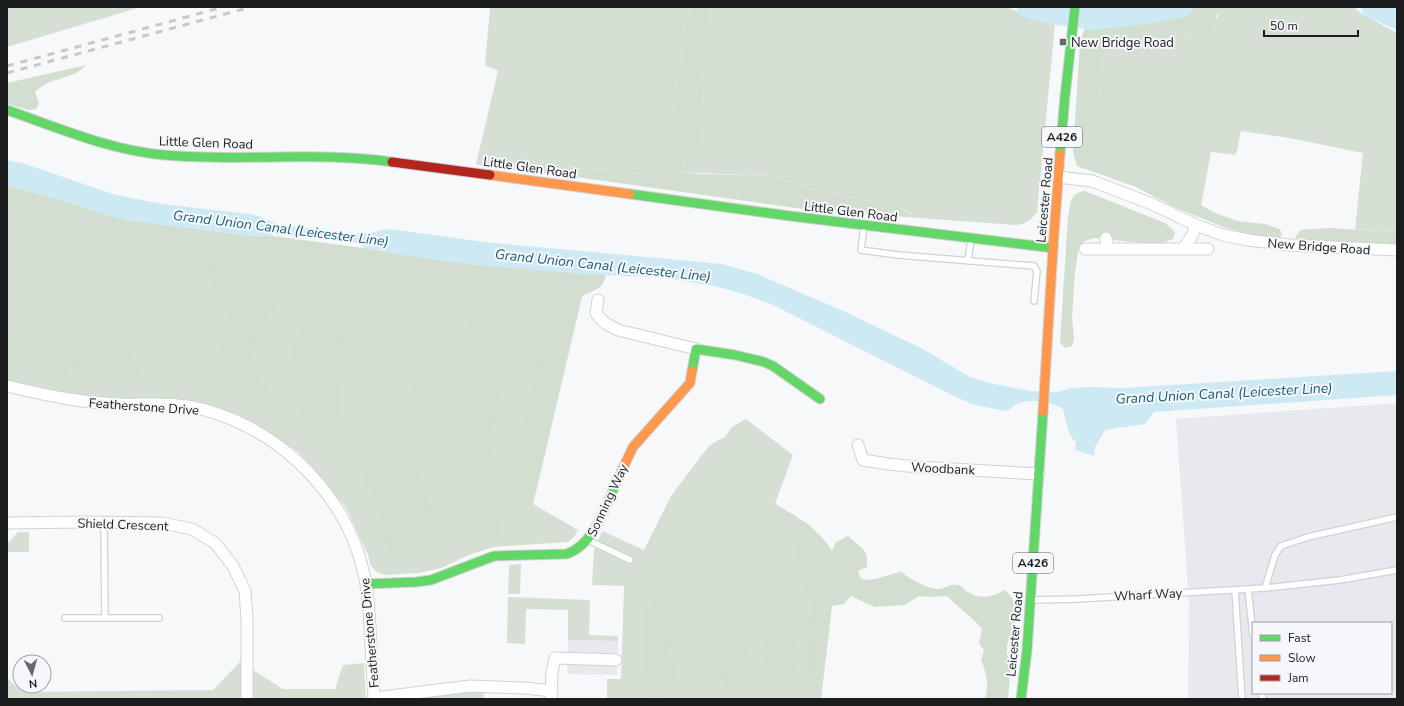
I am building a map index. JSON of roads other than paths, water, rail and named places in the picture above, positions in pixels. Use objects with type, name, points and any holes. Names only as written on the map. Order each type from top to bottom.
[{"type":"main road","name":"Leicester Road","points":[[1020,699],[1027,650],[1031,600],[1058,177],[1075,7]]},
{"type":"main road","name":"Little Glen Road","points":[[7,110],[97,142],[128,150],[165,155],[217,157],[318,156],[372,159],[864,225],[1053,248]]},
{"type":"main road","points":[[696,349],[765,362],[820,399]]},
{"type":"main road","name":"Sonning Way","points":[[366,584],[431,580],[494,556],[566,554],[579,549],[588,540],[633,447],[682,393],[690,382],[696,349]]},
{"type":"street","name":"New Bridge Road","points":[[1058,177],[1092,181],[1152,204],[1196,225],[1223,235],[1288,245],[1397,250]]},
{"type":"street","points":[[1183,249],[1192,236],[1196,225]]},
{"type":"street","points":[[1085,249],[1106,243],[1183,249],[1208,249]]},
{"type":"street","points":[[598,300],[596,312],[598,316],[605,323],[618,330],[696,349]]},
{"type":"street","name":"Featherstone Drive","points":[[7,386],[80,402],[170,405],[206,410],[230,419],[259,433],[296,459],[327,494],[351,534],[360,557],[368,601],[374,698]]},
{"type":"street","name":"Woodbank","points":[[858,445],[863,460],[888,464],[1040,474]]},
{"type":"street","name":"Shield Crescent","points":[[7,523],[162,523],[192,529],[215,543],[233,566],[244,591],[247,619],[247,699]]},
{"type":"street","points":[[374,698],[470,686],[525,688],[552,695],[552,672],[556,658],[616,660]]},
{"type":"lane","points":[[864,225],[861,250],[898,255],[1034,266],[1037,272],[1034,301]]},
{"type":"lane","points":[[968,261],[971,238]]},
{"type":"lane","points":[[1265,588],[1275,555],[1281,546],[1308,537],[1397,517]]},
{"type":"lane","points":[[104,522],[105,618]]},
{"type":"lane","points":[[588,540],[630,560]]},
{"type":"lane","name":"Wharf Way","points":[[1031,600],[1077,599],[1265,588],[1340,580],[1397,570]]},
{"type":"lane","points":[[1248,589],[1252,626]]},
{"type":"lane","points":[[1236,590],[1242,699]]},
{"type":"lane","points":[[65,618],[159,618]]},
{"type":"water","name":"Grand Union Canal (Leicester Line)","points":[[7,160],[22,163],[116,195],[163,204],[249,214],[259,216],[279,225],[362,234],[390,229],[484,242],[722,264],[757,274],[839,309],[923,349],[970,377],[989,383],[1031,391],[1057,392],[1071,388],[1124,388],[1397,371],[1397,395],[1154,412],[1145,424],[1105,430],[1095,447],[1094,456],[1075,450],[1076,443],[1069,431],[1063,409],[1047,403],[1035,401],[1017,404],[1007,411],[975,405],[956,397],[771,304],[719,287],[667,278],[581,274],[478,265],[364,248],[360,243],[277,234],[259,237],[125,220],[71,203],[7,186]]},
{"type":"waterway","points":[[1028,7],[1052,13],[1094,19],[1181,7]]},
{"type":"waterway","points":[[1372,7],[1397,18]]},
{"type":"railway","points":[[7,66],[223,7]]},
{"type":"railway","points":[[7,73],[251,7]]},
{"type":"place","name":"New Bridge Road","points":[[1063,42]]}]
